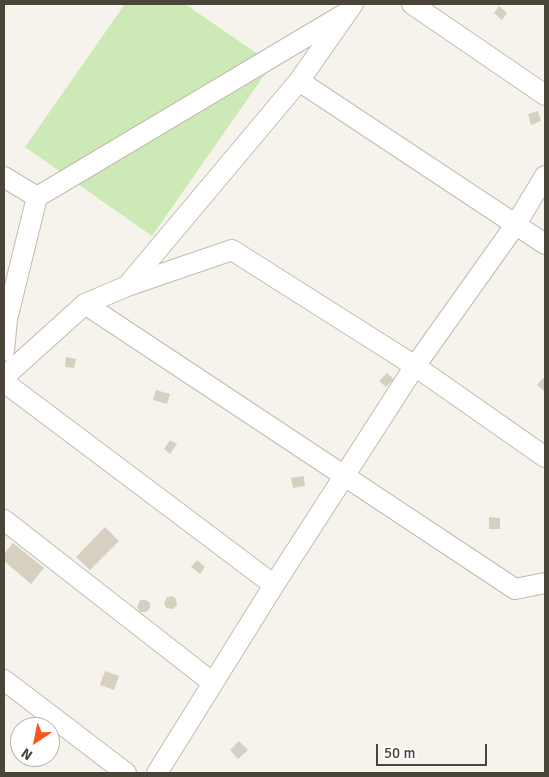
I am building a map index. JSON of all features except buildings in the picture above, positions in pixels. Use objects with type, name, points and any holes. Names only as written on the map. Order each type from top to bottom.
[{"type":"street","points":[[412,4],[545,95]]},
{"type":"street","points":[[127,286],[300,81],[350,8]]},
{"type":"street","points":[[4,351],[7,304],[37,197],[350,8]]},
{"type":"street","points":[[300,81],[545,244]]},
{"type":"street","points":[[157,773],[344,476],[416,366],[516,224],[545,176]]},
{"type":"street","points":[[4,177],[37,197]]},
{"type":"street","points":[[4,378],[85,304],[127,286],[232,250],[416,366],[545,457]]},
{"type":"street","points":[[85,304],[515,588],[545,583]]},
{"type":"street","points":[[4,382],[274,585]]},
{"type":"street","points":[[4,520],[213,682]]},
{"type":"street","points":[[4,680],[126,773]]},
{"type":"green space","points":[[125,4],[185,4],[272,64],[152,236],[25,147]]}]
